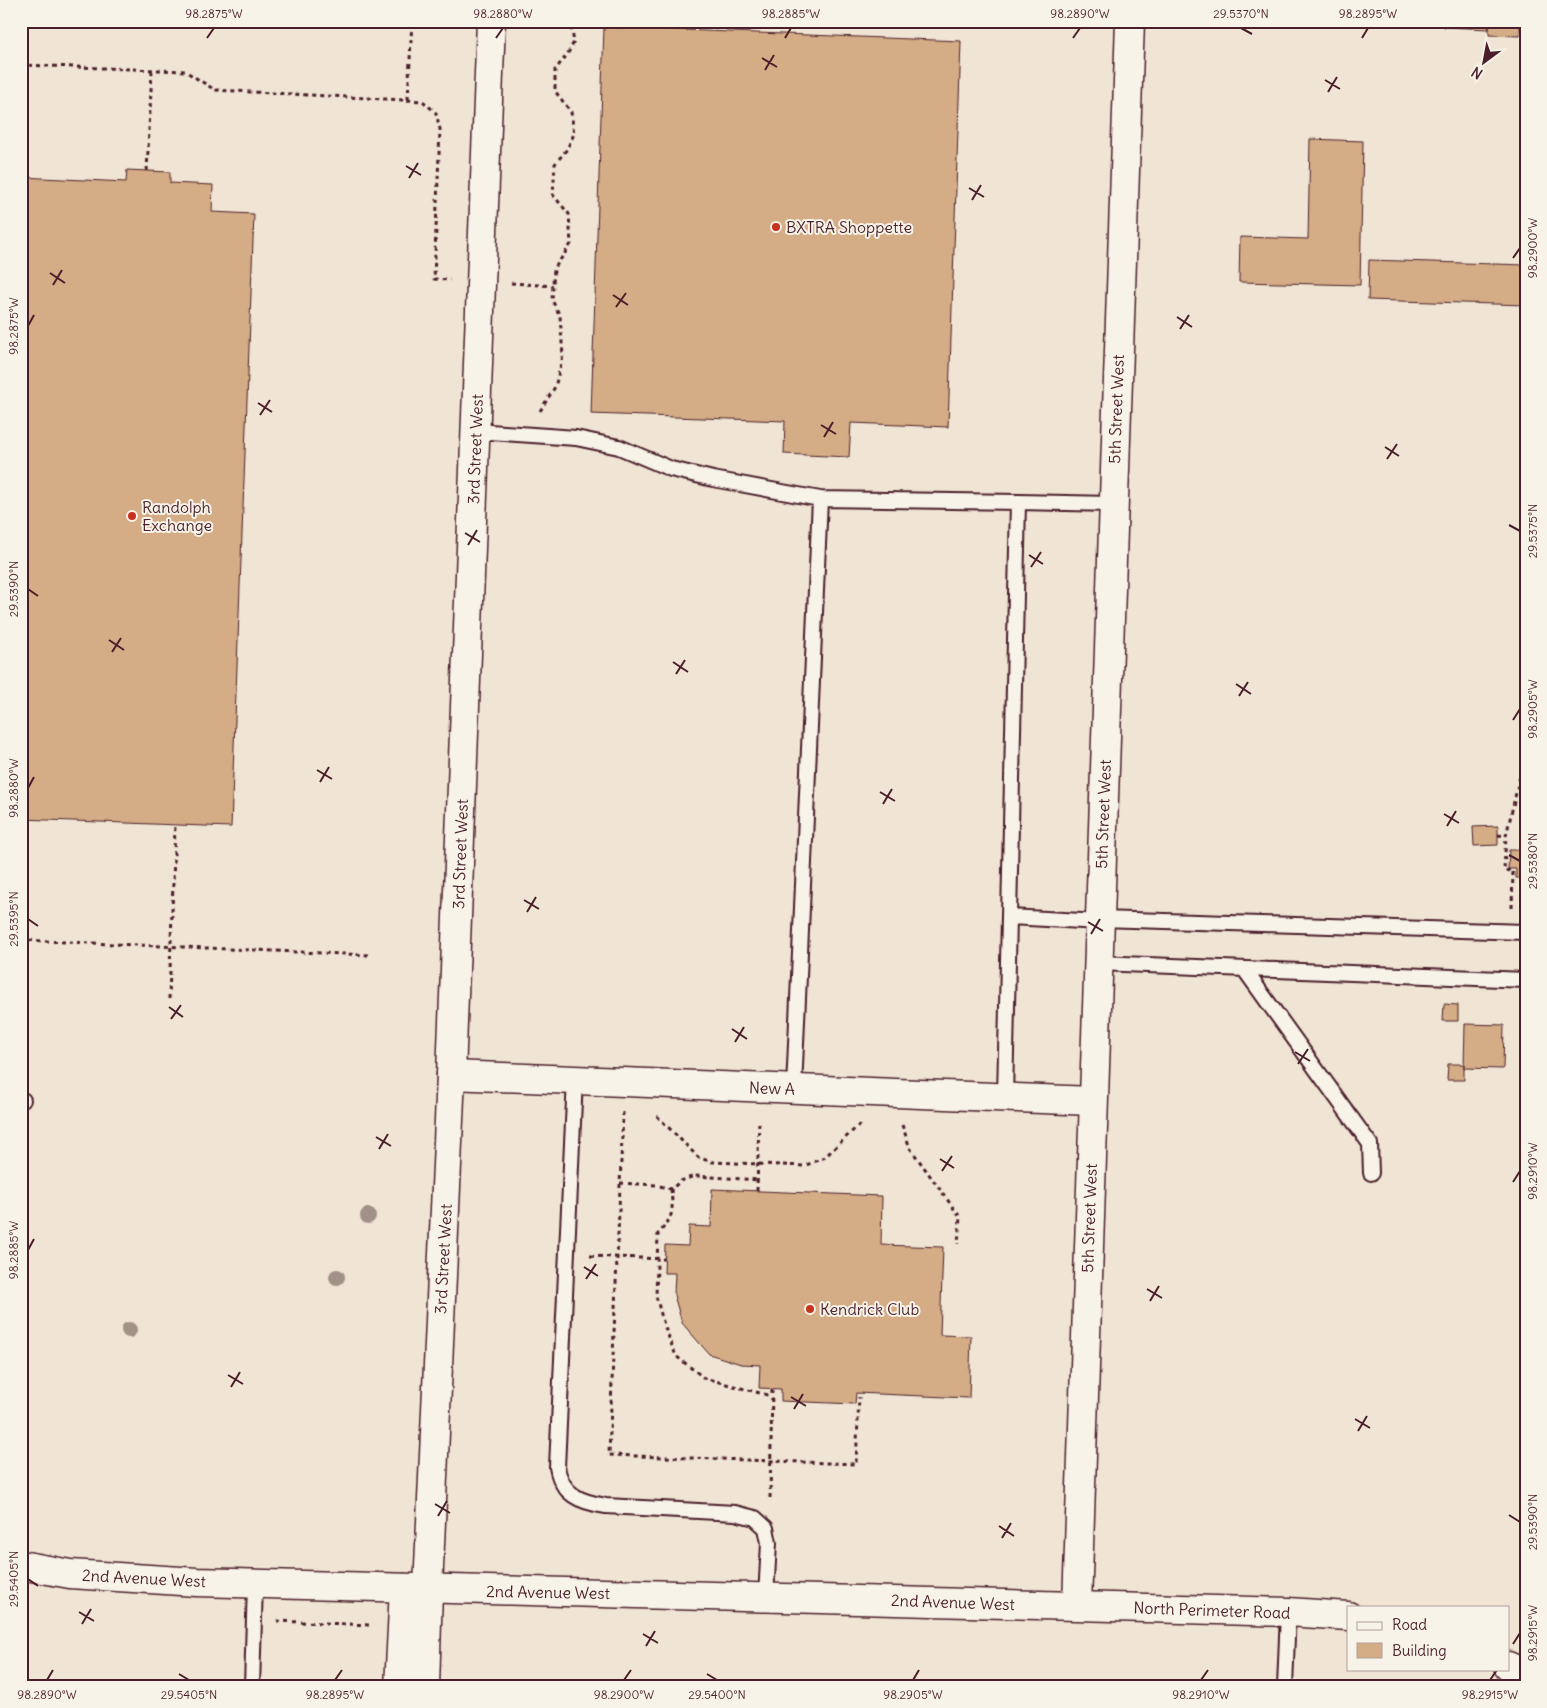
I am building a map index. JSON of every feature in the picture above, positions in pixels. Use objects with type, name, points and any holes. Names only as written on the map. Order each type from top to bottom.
[{"type":"street","name":"3rd Street West","points":[[425,1687],[416,1588],[451,1075],[491,21]]},
{"type":"street","name":"5th Street West","points":[[1076,1606],[1130,21]]},
{"type":"street","name":"New A","points":[[451,1075],[1093,1101]]},
{"type":"street","name":"2nd Avenue West","points":[[21,1565],[70,1574],[197,1582],[1076,1606]]},
{"type":"street","points":[[399,1687],[402,1627],[416,1588]]},
{"type":"street","name":"North Perimeter Road","points":[[1076,1606],[1288,1612],[1347,1616]]},
{"type":"street","points":[[1510,1667],[1526,1674]]},
{"type":"lane","points":[[475,431],[576,438],[619,447],[671,469],[713,479],[820,499],[1113,504]]},
{"type":"lane","points":[[794,1088],[820,499]]},
{"type":"lane","points":[[1005,1097],[1018,502]]},
{"type":"lane","points":[[1009,917],[1519,932]]},
{"type":"lane","points":[[1098,963],[1526,980]]},
{"type":"lane","points":[[1244,969],[1370,1144],[1371,1173]]},
{"type":"lane","points":[[575,1080],[557,1467],[559,1478],[566,1489],[587,1503],[606,1506],[735,1513],[755,1518],[766,1528],[769,1543],[766,1597]]},
{"type":"lane","points":[[252,1687],[255,1583]]},
{"type":"lane","points":[[1285,1687],[1288,1612]]},
{"type":"path","points":[[408,100],[412,21]]},
{"type":"path","points":[[540,436],[540,411],[556,387],[563,356],[560,316],[552,300],[552,286],[554,269],[571,244],[568,214],[553,195],[555,164],[567,150],[574,134],[571,112],[555,91],[555,70],[567,55],[574,42],[570,21]]},
{"type":"path","points":[[21,65],[185,71],[215,90],[423,101],[436,113],[440,129],[434,280],[552,286]]},
{"type":"path","points":[[147,171],[152,70]]},
{"type":"path","points":[[1519,932],[1513,870],[1504,870],[1506,836],[1526,750]]},
{"type":"path","points":[[169,999],[175,825]]},
{"type":"path","points":[[1498,835],[1506,836]]},
{"type":"path","points":[[21,940],[368,955]]},
{"type":"path","points":[[757,1191],[760,1087]]},
{"type":"path","points":[[631,1110],[623,1109],[609,1455],[856,1464],[859,1397]]},
{"type":"path","points":[[654,1115],[661,1119],[699,1158],[713,1162],[804,1166],[825,1157],[856,1126],[864,1122]]},
{"type":"path","points":[[900,1123],[904,1127],[910,1148],[960,1217],[958,1244]]},
{"type":"path","points":[[671,1189],[681,1181],[694,1176],[758,1180]]},
{"type":"path","points":[[620,1183],[656,1185],[671,1189]]},
{"type":"path","points":[[671,1189],[673,1213],[658,1234],[656,1296],[664,1325],[676,1356],[704,1378],[771,1396]]},
{"type":"path","points":[[567,1256],[664,1259]]},
{"type":"path","points":[[769,1543],[772,1388]]},
{"type":"path","points":[[254,1619],[402,1627]]},
{"type":"building","points":[[1322,21],[1398,21],[1398,24]]},
{"type":"building","points":[[1444,21],[1489,21],[1489,29],[1444,27]]},
{"type":"building","points":[[1489,21],[1520,21],[1520,36],[1489,35]]},
{"type":"building","name":"BXTRA Shoppette","points":[[604,27],[961,41],[948,427],[851,423],[849,457],[784,454],[785,421],[591,414]]},
{"type":"building","points":[[1310,139],[1363,141],[1360,285],[1239,282],[1240,237],[1308,239]]},
{"type":"building","name":"Randolph Exchange","points":[[127,170],[170,172],[170,183],[213,185],[212,212],[254,214],[231,827],[21,819],[21,177],[126,182]]},
{"type":"building","points":[[1369,260],[1526,265],[1526,305],[1368,300]]},
{"type":"building","points":[[1498,826],[1498,845],[1474,846],[1473,827]]},
{"type":"building","points":[[1509,850],[1526,850],[1526,878],[1516,878],[1516,869],[1508,869]]},
{"type":"building","points":[[1444,1004],[1458,1005],[1458,1021],[1443,1021]]},
{"type":"building","points":[[1465,1024],[1504,1025],[1503,1069],[1464,1068]]},
{"type":"building","points":[[1448,1064],[1464,1064],[1464,1080],[1447,1080]]},
{"type":"building","name":"Kendrick Club","points":[[712,1189],[882,1196],[881,1245],[943,1247],[940,1335],[971,1336],[969,1398],[856,1393],[855,1404],[781,1401],[781,1389],[759,1388],[760,1365],[741,1364],[709,1354],[682,1323],[674,1295],[675,1273],[664,1273],[665,1245],[688,1246],[689,1226],[711,1227]]},
{"type":"place","name":"BXTRA Shoppette","points":[[776,227]]},
{"type":"place","name":"Randolph Exchange","points":[[132,516]]},
{"type":"place","name":"Kendrick Club","points":[[810,1309]]}]
